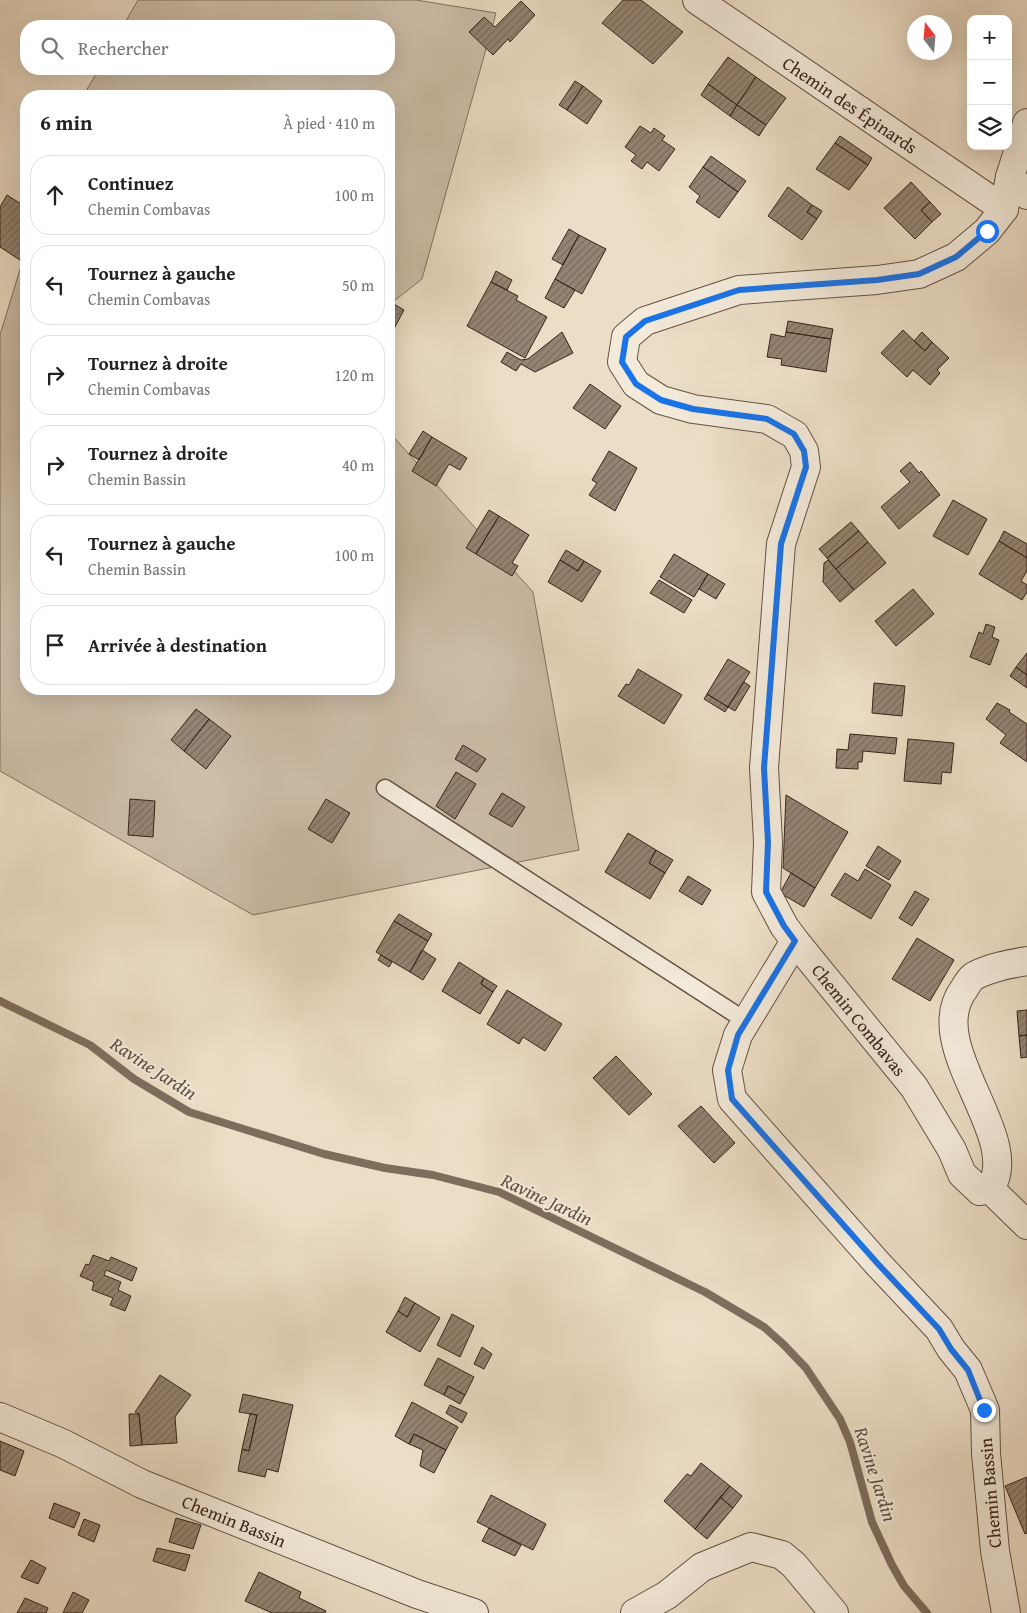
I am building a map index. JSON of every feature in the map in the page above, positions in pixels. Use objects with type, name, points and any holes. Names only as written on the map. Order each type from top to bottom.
[{"type":"street","name":"Chemin des Épinards","points":[[697,0],[1004,209]]},
{"type":"street","name":"Chemin Combavas","points":[[990,1189],[980,1191],[962,1174],[952,1150],[914,1087],[795,941],[784,926],[766,892],[768,842],[764,768],[781,544],[806,467],[804,451],[794,434],[767,419],[693,409],[661,400],[636,384],[622,362],[626,337],[645,321],[739,290],[877,280],[919,274],[956,257],[987,231],[1004,209],[1018,186],[1027,123]]},
{"type":"street","name":"Chemin Bassin","points":[[795,941],[738,1035],[728,1070],[732,1099],[872,1257],[939,1329],[951,1349],[968,1370],[984,1410],[995,1550],[1006,1613]]},
{"type":"street","points":[[1027,961],[1004,965],[974,975],[955,1000],[953,1037],[978,1104],[990,1129],[994,1148],[996,1180],[990,1189],[1027,1225]]},
{"type":"street","name":"Chemin Bassin","points":[[0,1417],[64,1444],[142,1484],[417,1594],[474,1613]]},
{"type":"street","points":[[635,1613],[667,1595],[702,1568],[751,1546],[782,1555],[834,1613]]},
{"type":"lane","points":[[385,788],[746,1021]]},
{"type":"shaded area","points":[[138,0],[416,0],[496,13],[422,279],[395,300],[395,90],[87,90],[95,75],[395,75],[395,20],[126,20]]},
{"type":"shaded area","points":[[20,270],[20,695],[395,695],[395,439],[533,592],[579,850],[253,915],[0,771],[0,335]]},
{"type":"building","points":[[623,0],[641,0],[683,32],[653,64],[602,23]]},
{"type":"building","points":[[521,1],[535,15],[510,42],[508,39],[493,55],[469,32],[484,17],[495,27]]},
{"type":"building","points":[[728,57],[756,77],[737,105],[708,84]]},
{"type":"building","points":[[756,77],[786,98],[766,125],[737,105]]},
{"type":"building","points":[[575,81],[583,86],[567,110],[559,105]]},
{"type":"building","points":[[708,84],[737,105],[730,116],[701,95]]},
{"type":"building","points":[[583,86],[602,101],[587,124],[567,110]]},
{"type":"building","points":[[737,105],[766,125],[759,136],[730,116]]},
{"type":"building","points":[[640,126],[651,133],[654,128],[665,136],[662,140],[675,149],[659,171],[647,162],[642,169],[631,161],[636,155],[625,147]]},
{"type":"building","points":[[840,136],[872,158],[868,165],[835,143]]},
{"type":"building","points":[[835,143],[868,165],[849,190],[816,169]]},
{"type":"building","points":[[711,156],[746,181],[738,192],[703,167]]},
{"type":"building","points":[[703,167],[738,192],[719,218],[696,202],[700,196],[689,187]]},
{"type":"building","points":[[911,182],[930,202],[921,210],[932,222],[915,239],[884,208]]},
{"type":"building","points":[[788,187],[812,205],[807,212],[817,219],[802,240],[768,216]]},
{"type":"building","points":[[7,195],[20,203],[20,260],[0,247],[0,207]]},
{"type":"building","points":[[930,202],[941,214],[932,222],[921,210]]},
{"type":"building","points":[[812,205],[822,211],[817,219],[807,212]]},
{"type":"building","points":[[569,229],[579,235],[563,265],[552,259]]},
{"type":"building","points":[[579,235],[606,249],[582,294],[555,279]]},
{"type":"building","points":[[496,271],[512,280],[507,290],[491,282]]},
{"type":"building","points":[[555,279],[575,290],[564,308],[545,298]]},
{"type":"building","points":[[491,282],[518,296],[516,300],[547,317],[525,358],[467,326]]},
{"type":"building","points":[[395,305],[404,310],[395,327]]},
{"type":"building","points":[[788,321],[833,329],[831,339],[786,332]]},
{"type":"building","points":[[903,330],[925,351],[932,342],[949,358],[937,370],[940,373],[930,385],[913,370],[907,377],[881,353]]},
{"type":"building","points":[[562,332],[573,353],[535,372],[521,364],[516,371],[501,362],[507,352],[521,360],[528,359]]},
{"type":"building","points":[[786,332],[831,339],[826,372],[781,365],[782,359],[767,357],[771,334],[785,337]]},
{"type":"building","points":[[922,332],[932,342],[925,351],[914,341]]},
{"type":"building","points":[[590,384],[621,406],[605,429],[573,408]]},
{"type":"building","points":[[423,431],[432,437],[419,460],[409,454]]},
{"type":"building","points":[[432,437],[467,458],[460,470],[449,464],[436,486],[412,471]]},
{"type":"building","points":[[609,451],[637,468],[615,511],[589,495],[597,483],[592,480]]},
{"type":"building","points":[[910,462],[919,473],[921,471],[940,495],[899,529],[881,507],[910,482],[900,471]]},
{"type":"building","points":[[953,500],[987,519],[968,555],[933,536]]},
{"type":"building","points":[[489,510],[499,516],[476,554],[466,548]]},
{"type":"building","points":[[499,516],[529,535],[512,563],[518,566],[512,576],[476,554]]},
{"type":"building","points":[[851,522],[859,531],[827,558],[819,549]]},
{"type":"building","points":[[859,531],[868,542],[836,569],[827,558]]},
{"type":"building","points":[[1004,531],[1027,544],[1027,558],[999,541]]},
{"type":"building","points":[[999,541],[1027,558],[1027,571],[1021,581],[1027,585],[1027,592],[1022,600],[979,574]]},
{"type":"building","points":[[868,542],[886,563],[854,590],[836,569]]},
{"type":"building","points":[[566,550],[584,561],[578,571],[560,560]]},
{"type":"building","points":[[674,554],[708,574],[694,597],[660,577]]},
{"type":"building","points":[[560,560],[578,571],[584,561],[601,571],[582,602],[548,582]]},
{"type":"building","points":[[828,560],[854,590],[840,602],[823,582],[824,563]]},
{"type":"building","points":[[708,574],[725,584],[716,599],[699,589]]},
{"type":"building","points":[[659,580],[692,600],[684,613],[650,593]]},
{"type":"building","points":[[913,589],[934,614],[896,646],[875,621]]},
{"type":"building","points":[[986,624],[995,627],[992,637],[999,640],[990,665],[970,657],[979,632],[983,634]]},
{"type":"building","points":[[1027,653],[1027,675],[1016,667]]},
{"type":"building","points":[[728,659],[750,672],[728,707],[707,694]]},
{"type":"building","points":[[1016,667],[1027,675],[1027,688],[1010,676]]},
{"type":"building","points":[[638,669],[682,695],[664,724],[618,696],[626,684],[629,685]]},
{"type":"building","points":[[744,682],[750,686],[735,711],[728,707]]},
{"type":"building","points":[[874,683],[905,686],[902,716],[872,713]]},
{"type":"building","points":[[707,694],[728,707],[725,712],[704,699]]},
{"type":"building","points":[[997,703],[1010,710],[1009,712],[1027,724],[1027,762],[1000,743],[1006,735],[986,719]]},
{"type":"building","points":[[196,709],[209,719],[184,751],[171,740]]},
{"type":"building","points":[[209,719],[231,736],[206,769],[184,751]]},
{"type":"building","points":[[850,734],[897,738],[895,754],[863,751],[862,762],[858,762],[858,769],[836,768],[837,749],[848,750]]},
{"type":"building","points":[[908,739],[954,743],[951,773],[942,772],[941,784],[904,781]]},
{"type":"building","points":[[463,745],[486,759],[477,772],[455,759]]},
{"type":"building","points":[[456,772],[476,784],[455,819],[436,806]]},
{"type":"building","points":[[502,793],[525,807],[512,827],[489,814]]},
{"type":"building","points":[[786,795],[848,832],[815,888],[783,868]]},
{"type":"building","points":[[130,799],[155,801],[153,837],[128,835]]},
{"type":"building","points":[[326,799],[350,813],[332,843],[308,829]]},
{"type":"building","points":[[628,833],[656,850],[649,863],[665,873],[650,899],[605,872]]},
{"type":"building","points":[[878,846],[901,861],[889,880],[866,866]]},
{"type":"building","points":[[656,850],[673,860],[665,873],[649,863]]},
{"type":"building","points":[[865,869],[891,885],[871,919],[831,895],[845,873],[858,881]]},
{"type":"building","points":[[791,873],[815,888],[804,907],[780,893]]},
{"type":"building","points":[[688,876],[711,890],[702,905],[679,891]]},
{"type":"building","points":[[915,891],[929,899],[912,926],[899,918]]},
{"type":"building","points":[[399,914],[432,934],[428,941],[394,921]]},
{"type":"building","points":[[394,921],[428,941],[410,972],[376,952]]},
{"type":"building","points":[[917,938],[954,960],[930,1001],[892,979]]},
{"type":"building","points":[[422,950],[436,959],[423,980],[410,972]]},
{"type":"building","points":[[381,955],[392,962],[389,967],[378,960]]},
{"type":"building","points":[[459,962],[484,978],[481,984],[493,992],[480,1014],[442,991]]},
{"type":"building","points":[[484,978],[497,986],[493,992],[481,984]]},
{"type":"building","points":[[507,990],[562,1024],[545,1051],[523,1037],[519,1044],[487,1024]]},
{"type":"building","points":[[1027,1010],[1027,1035],[1019,1036],[1017,1011]]},
{"type":"building","points":[[1027,1035],[1027,1057],[1021,1058],[1019,1036]]},
{"type":"building","points":[[616,1056],[652,1094],[629,1115],[593,1078]]},
{"type":"building","points":[[701,1106],[735,1143],[714,1163],[678,1126]]},
{"type":"building","points":[[93,1255],[109,1261],[111,1257],[137,1268],[132,1281],[106,1270],[104,1275],[121,1282],[118,1290],[131,1296],[125,1311],[110,1305],[113,1298],[92,1290],[94,1282],[80,1276],[86,1264],[89,1265]]},
{"type":"building","points":[[405,1297],[415,1303],[407,1317],[398,1311]]},
{"type":"building","points":[[415,1303],[440,1318],[420,1352],[386,1332],[398,1311],[407,1317]]},
{"type":"building","points":[[452,1314],[474,1326],[460,1357],[437,1345]]},
{"type":"building","points":[[482,1347],[492,1354],[484,1369],[474,1364]]},
{"type":"building","points":[[438,1358],[474,1377],[465,1395],[448,1386],[444,1395],[424,1385]]},
{"type":"building","points":[[160,1375],[191,1395],[175,1417],[177,1443],[142,1445],[139,1414],[135,1412]]},
{"type":"building","points":[[448,1386],[465,1395],[460,1404],[444,1395]]},
{"type":"building","points":[[243,1394],[293,1405],[278,1472],[267,1469],[265,1477],[238,1471],[242,1449],[249,1451],[257,1415],[239,1412]]},
{"type":"building","points":[[412,1402],[458,1427],[446,1450],[414,1434],[409,1444],[395,1436]]},
{"type":"building","points":[[450,1405],[467,1413],[462,1423],[446,1413]]},
{"type":"building","points":[[129,1414],[139,1414],[142,1445],[130,1446]]},
{"type":"building","points":[[250,1414],[257,1415],[249,1451],[242,1449]]},
{"type":"building","points":[[414,1434],[446,1450],[434,1473],[420,1466],[423,1450],[409,1444]]},
{"type":"building","points":[[0,1441],[24,1451],[15,1476],[0,1470]]},
{"type":"building","points":[[701,1463],[730,1486],[695,1529],[664,1501],[687,1474],[691,1476]]},
{"type":"building","points":[[1027,1477],[1027,1533],[1025,1534],[1005,1486]]},
{"type":"building","points":[[730,1486],[742,1496],[733,1508],[720,1497]]},
{"type":"building","points":[[491,1495],[546,1524],[533,1550],[477,1522]]},
{"type":"building","points":[[720,1497],[733,1508],[707,1539],[695,1529]]},
{"type":"building","points":[[54,1503],[80,1513],[74,1528],[49,1518]]},
{"type":"building","points":[[176,1518],[201,1525],[193,1549],[169,1542]]},
{"type":"building","points":[[84,1519],[100,1525],[94,1542],[78,1535]]},
{"type":"building","points":[[489,1528],[521,1545],[515,1556],[482,1541]]},
{"type":"building","points":[[157,1548],[190,1555],[185,1571],[153,1561]]},
{"type":"building","points":[[31,1560],[46,1568],[38,1584],[21,1577]]},
{"type":"building","points":[[259,1572],[301,1592],[299,1598],[326,1611],[325,1613],[272,1613],[245,1601]]},
{"type":"building","points":[[73,1592],[89,1600],[82,1613],[63,1613]]},
{"type":"building","points":[[25,1598],[48,1608],[46,1613],[17,1613]]},
{"type":"waterway","name":"Ravine Jardin","points":[[0,1001],[90,1045],[134,1079],[189,1112],[324,1154],[385,1168],[433,1175],[499,1192],[705,1292],[764,1327],[806,1368],[840,1419],[850,1442],[872,1522],[904,1586],[927,1613]]},
{"type":"route","points":[[984,1410],[968,1370],[951,1349],[939,1329],[878,1264],[732,1099],[728,1070],[738,1035],[795,941],[784,926],[766,892],[768,842],[764,768],[781,544],[806,467],[804,451],[794,434],[767,419],[693,409],[661,400],[636,384],[622,362],[626,337],[645,321],[739,290],[877,280],[919,274],[956,257],[987,231]]}]
